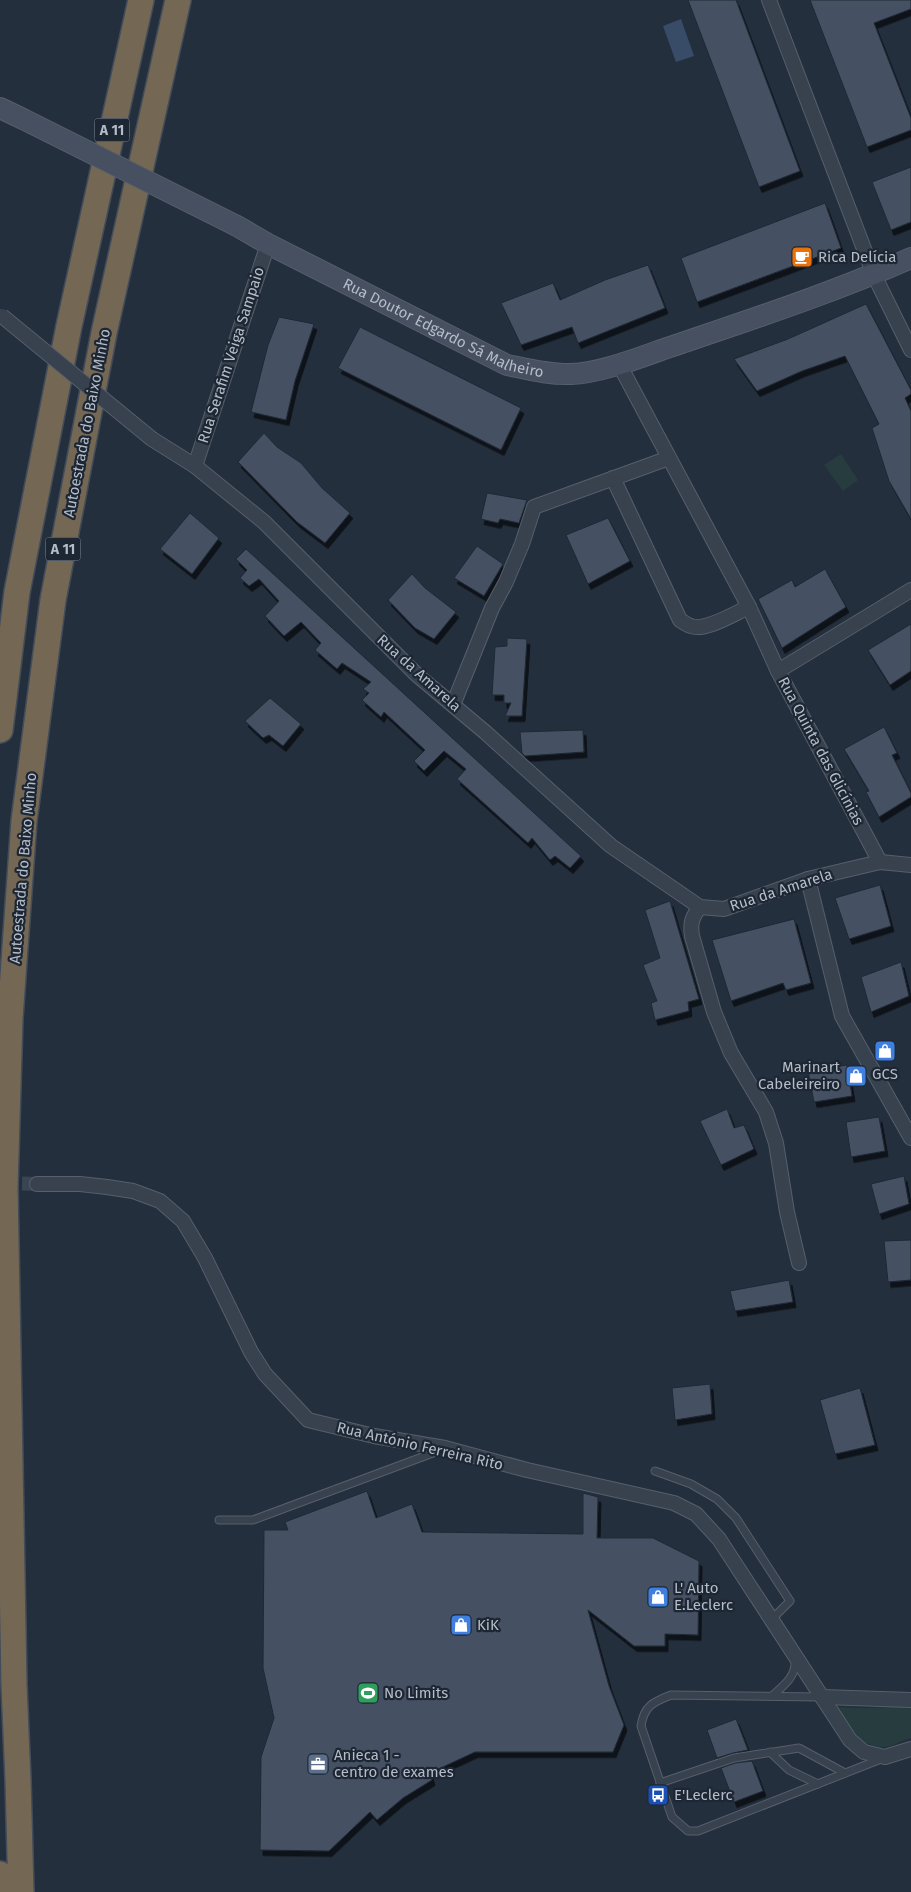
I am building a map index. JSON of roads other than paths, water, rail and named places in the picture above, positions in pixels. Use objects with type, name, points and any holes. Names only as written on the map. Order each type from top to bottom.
[{"type":"highway","name":"A 11","points":[[0,730],[21,574],[69,326],[141,0]]},
{"type":"highway","name":"Autoestrada do Baixo Minho","points":[[18,1780],[14,1675],[5,1187],[10,1018],[24,821],[53,600],[104,333],[178,0]]},
{"type":"highway","name":"A 11","points":[[18,1780],[20,1892]]},
{"type":"highway","points":[[18,1780],[29,1892]]},
{"type":"highway","points":[[0,1874],[2,1892]]},
{"type":"street","points":[[768,0],[874,274],[911,350]]},
{"type":"street","name":"Rua Doutor Edgardo Sá Malheiro","points":[[0,108],[507,365],[540,371],[571,374],[619,364],[874,274],[911,258]]},
{"type":"street","name":"Rua Serafim Veiga Sampaio","points":[[195,466],[268,244]]},
{"type":"street","name":"Rua da Amarela","points":[[1,315],[152,439],[195,466],[264,522],[416,675],[485,732],[611,846],[700,907],[724,909],[808,879],[880,862],[911,865]]},
{"type":"street","points":[[619,364],[749,607],[778,671]]},
{"type":"street","points":[[453,705],[492,608],[506,582],[522,544],[534,507],[669,458]]},
{"type":"street","points":[[613,478],[680,620],[692,627],[700,627],[710,625],[749,607]]},
{"type":"street","name":"Rua Quinta das Glicínias","points":[[880,862],[778,671],[911,590]]},
{"type":"street","points":[[808,879],[842,1016],[911,1138]]},
{"type":"street","points":[[700,907],[693,917],[692,936],[714,1012],[731,1053],[766,1112],[776,1143],[787,1212],[799,1263]]},
{"type":"street","name":"Rua António Ferreira Rito","points":[[37,1184],[80,1184],[132,1191],[160,1201],[183,1221],[205,1258],[251,1352],[265,1374],[308,1420],[374,1436],[445,1448],[536,1472],[674,1502],[696,1514],[719,1539],[850,1740],[864,1752],[886,1757]]},
{"type":"street","points":[[822,1697],[911,1700]]},
{"type":"street","points":[[886,1757],[911,1749]]},
{"type":"lane","points":[[219,1520],[253,1520],[445,1448]]},
{"type":"lane","points":[[655,1471],[691,1484],[717,1499],[736,1518],[790,1601],[772,1619]]},
{"type":"lane","points":[[772,1696],[786,1684],[795,1670],[794,1653]]},
{"type":"lane","points":[[822,1697],[671,1695],[654,1702],[643,1715],[641,1726],[672,1817],[688,1831],[698,1830],[886,1757]]},
{"type":"lane","points":[[660,1783],[734,1758],[799,1748],[844,1773]]},
{"type":"lane","points":[[770,1752],[789,1770],[818,1784]]},
{"type":"water","points":[[681,19],[694,56],[676,62],[663,26]]},
{"type":"tunnel","points":[[1,1183],[37,1184]]},
{"type":"place","name":"Rica Delícia","points":[[802,257]]},
{"type":"place","name":"GCS","points":[[885,1051]]},
{"type":"place","name":"Marinart Cabeleireiro","points":[[856,1076]]},
{"type":"place","name":"L' Auto E.Leclerc","points":[[658,1597]]},
{"type":"place","name":"KiK","points":[[461,1625]]},
{"type":"place","name":"No Limits","points":[[368,1693]]},
{"type":"place","name":"Anieca 1 - centro de exames","points":[[318,1764]]},
{"type":"place","name":"E'Leclerc","points":[[658,1795]]}]
